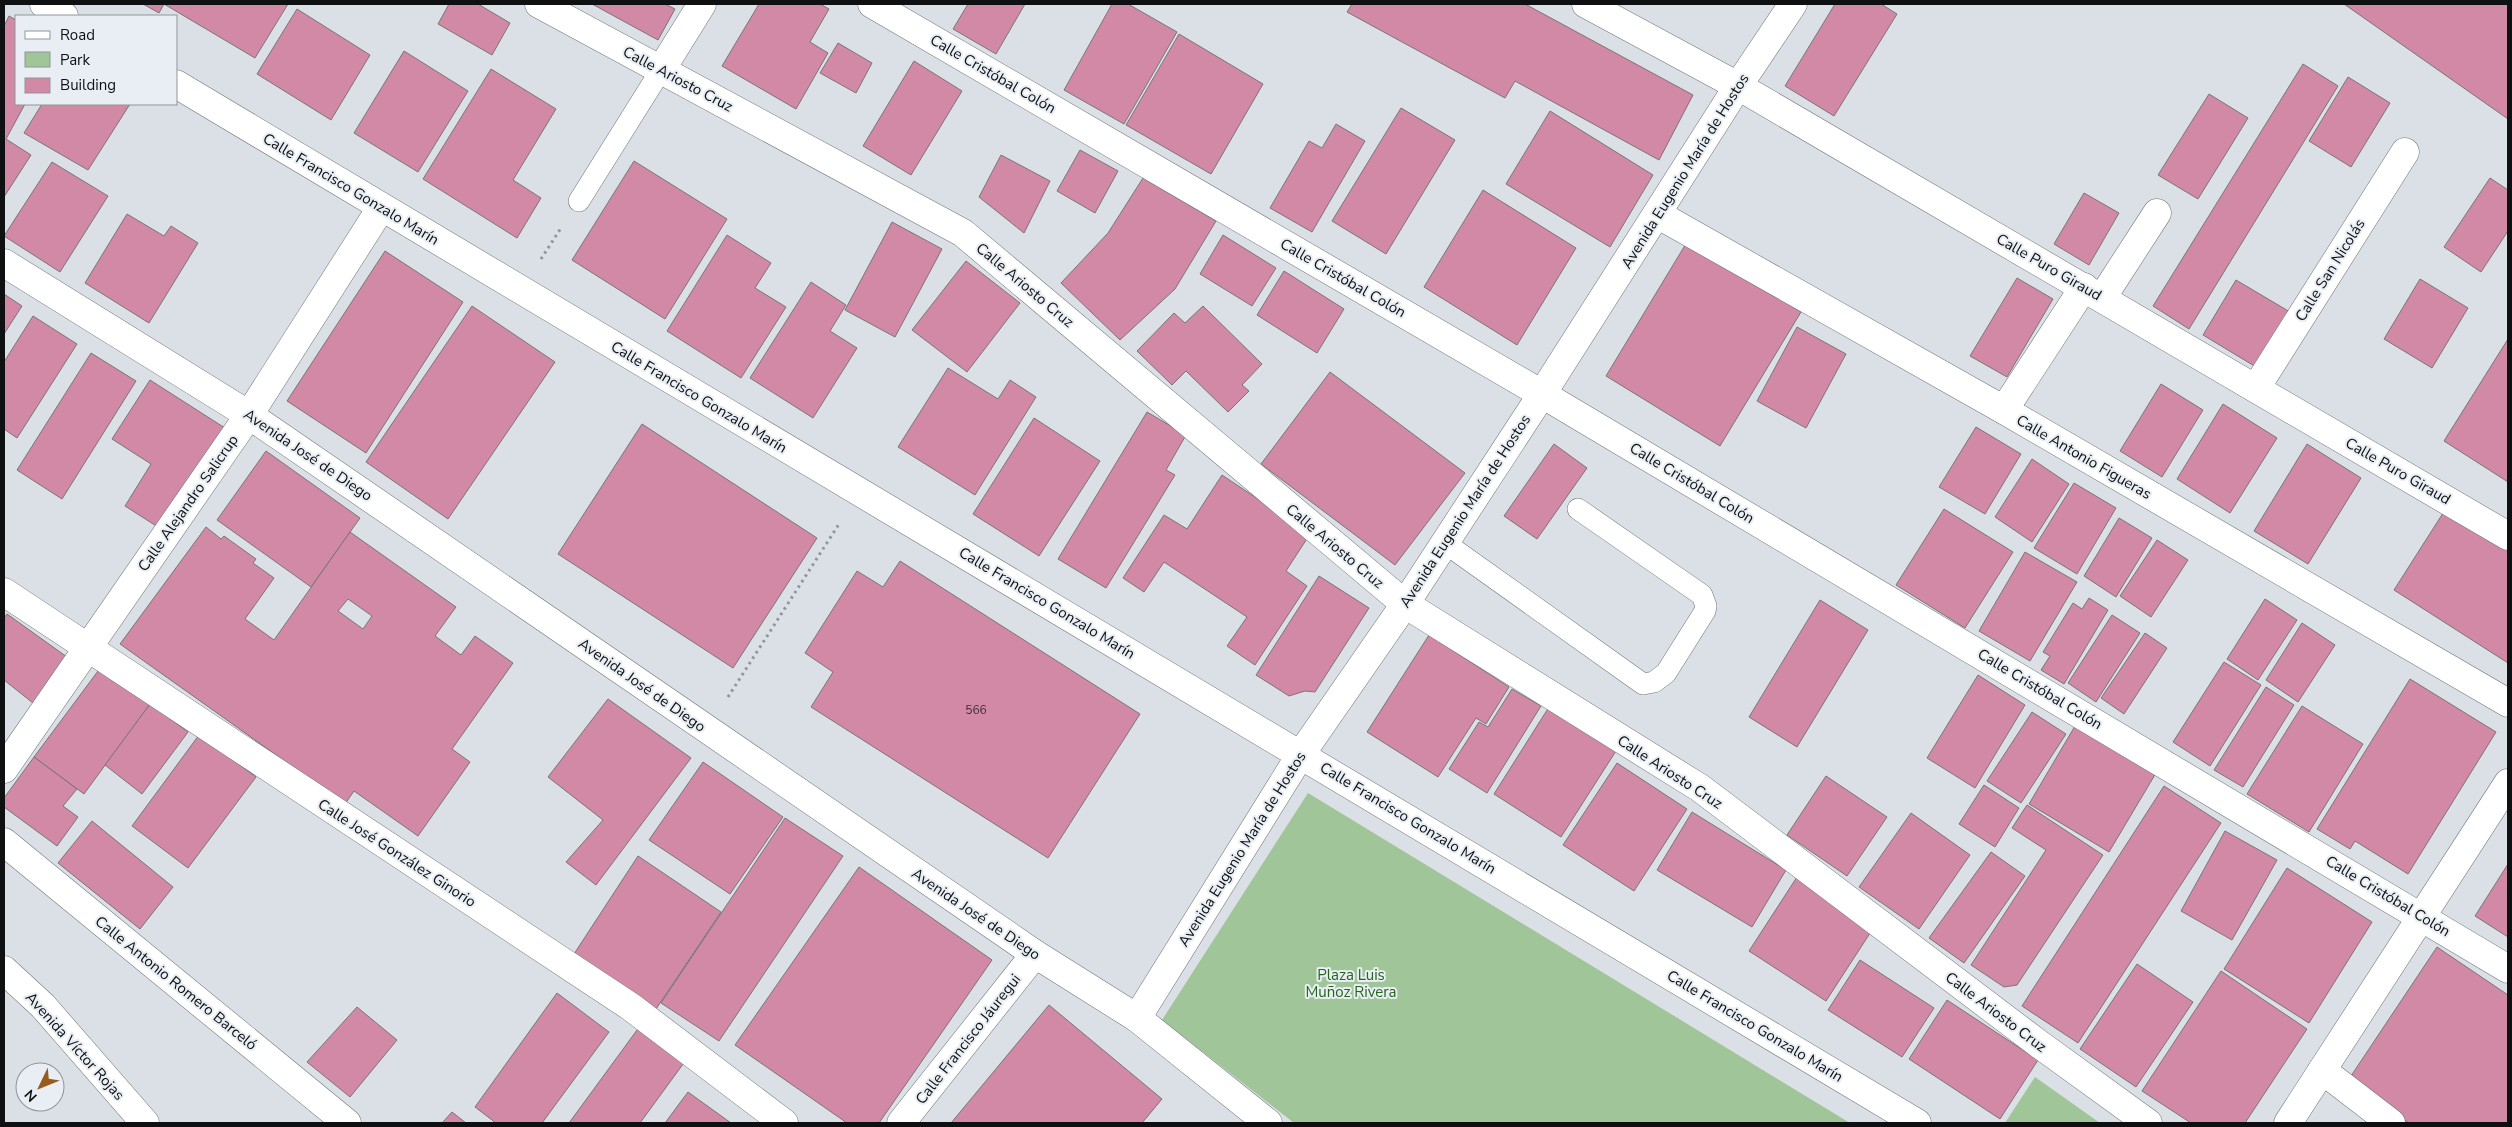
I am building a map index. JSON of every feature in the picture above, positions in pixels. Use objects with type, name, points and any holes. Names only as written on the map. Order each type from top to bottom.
[{"type":"street","points":[[44,4],[62,15]]},
{"type":"street","name":"Calle Ariosto Cruz","points":[[539,4],[963,233],[1404,604],[1700,788],[2039,1044],[2148,1123]]},
{"type":"street","points":[[661,70],[702,4]]},
{"type":"street","name":"Calle Cristóbal Colón","points":[[872,4],[1542,394],[2422,916],[2508,969]]},
{"type":"street","name":"Calle Puro Giraud","points":[[1586,4],[1738,86],[2508,536]]},
{"type":"street","name":"Avenida Eugenio María de Hostos","points":[[1136,1018],[1301,754],[1445,543],[1738,86],[1794,4]]},
{"type":"street","name":"Calle Francisco Gonzalo Marín","points":[[178,85],[1917,1123]]},
{"type":"street","name":"Calle San Nicolás","points":[[2256,388],[2404,152]]},
{"type":"street","name":"Calle Alejandro Salicrup","points":[[4,769],[249,415],[381,208]]},
{"type":"street","points":[[2004,410],[2157,213]]},
{"type":"street","name":"Calle Antonio Figueras","points":[[1657,214],[2004,410],[2508,703]]},
{"type":"street","name":"Avenida José de Diego","points":[[4,263],[249,415],[1035,954],[1136,1018],[1268,1123]]},
{"type":"street","name":"Calle José González Ginorio","points":[[4,592],[631,1007],[784,1123]]},
{"type":"street","points":[[2288,1123],[2508,783]]},
{"type":"street","name":"Calle Antonio Romero Barceló","points":[[4,842],[347,1123]]},
{"type":"street","name":"Calle Francisco Jáuregui","points":[[901,1123],[1035,954]]},
{"type":"street","name":"Avenida Víctor Rojas","points":[[4,970],[44,1006],[145,1123]]},
{"type":"street","points":[[2322,1070],[2391,1123]]},
{"type":"lane","points":[[579,201],[661,70]]},
{"type":"lane","points":[[1445,543],[1643,684],[1654,682],[1666,673],[1705,611],[1706,606],[1702,595],[1578,509]]},
{"type":"path","points":[[521,291],[579,201]]},
{"type":"path","points":[[707,729],[860,492]]},
{"type":"green space","name":"Plaza Luis Muñoz Rivera","points":[[1308,793],[1850,1123],[1294,1123],[1162,1020]]},
{"type":"green space","points":[[2035,1077],[2100,1123],[2005,1123]]},
{"type":"building","points":[[143,4],[164,4],[159,13]]},
{"type":"building","points":[[164,4],[288,4],[255,58]]},
{"type":"building","points":[[449,4],[478,4],[510,23],[492,55],[438,24]]},
{"type":"building","points":[[592,4],[665,4],[675,9],[658,40]]},
{"type":"building","points":[[759,4],[820,4],[829,9],[810,42],[828,53],[796,109],[722,66]]},
{"type":"building","points":[[968,4],[1025,4],[996,54],[953,29]]},
{"type":"building","points":[[1112,4],[1128,4],[1177,32],[1124,124],[1064,90]]},
{"type":"building","points":[[1352,4],[1525,4],[1693,95],[1659,160],[1515,81],[1505,98],[1347,12]]},
{"type":"building","points":[[1835,4],[1881,4],[1897,14],[1834,116],[1785,86]]},
{"type":"building","points":[[2344,4],[2508,4],[2508,119]]},
{"type":"building","points":[[297,9],[370,55],[331,120],[257,74]]},
{"type":"building","points":[[9,16],[15,19],[15,105],[24,105],[6,139],[31,155],[4,197],[4,26]]},
{"type":"building","points":[[1179,34],[1263,84],[1211,174],[1126,125]]},
{"type":"building","points":[[838,43],[872,63],[856,93],[820,73]]},
{"type":"building","points":[[404,51],[468,91],[418,172],[354,133]]},
{"type":"building","points":[[914,61],[962,91],[911,175],[863,146]]},
{"type":"building","points":[[2303,64],[2338,86],[2189,329],[2153,306]]},
{"type":"building","points":[[491,69],[556,109],[513,180],[541,198],[517,238],[423,179]]},
{"type":"building","points":[[2348,77],[2390,103],[2351,167],[2309,141]]},
{"type":"building","points":[[2209,94],[2248,118],[2198,199],[2158,175]]},
{"type":"building","points":[[41,105],[129,105],[88,170],[24,133]]},
{"type":"building","points":[[1401,108],[1455,140],[1386,254],[1332,221]]},
{"type":"building","points":[[1550,111],[1653,175],[1610,247],[1506,184]]},
{"type":"building","points":[[1336,124],[1365,141],[1312,232],[1270,208],[1309,141],[1322,148]]},
{"type":"building","points":[[1080,150],[1118,171],[1095,213],[1057,191]]},
{"type":"building","points":[[1001,155],[1050,181],[1024,233],[979,197]]},
{"type":"building","points":[[634,161],[727,219],[665,319],[572,260]]},
{"type":"building","points":[[52,162],[108,196],[60,272],[4,236]]},
{"type":"building","points":[[1143,178],[1216,221],[1175,289],[1120,340],[1061,283],[1108,233]]},
{"type":"building","points":[[2490,178],[2508,190],[2508,231],[2481,272],[2444,247]]},
{"type":"building","points":[[1483,190],[1576,248],[1517,345],[1424,287]]},
{"type":"building","points":[[2084,193],[2119,213],[2089,265],[2054,244]]},
{"type":"building","points":[[127,214],[164,236],[171,226],[198,243],[149,323],[85,283]]},
{"type":"building","points":[[892,222],[942,249],[895,337],[845,310]]},
{"type":"building","points":[[727,235],[771,263],[755,288],[786,307],[741,378],[667,331]]},
{"type":"building","points":[[1223,235],[1276,268],[1252,306],[1200,274]]},
{"type":"building","points":[[1687,242],[1801,312],[1720,446],[1606,376]]},
{"type":"building","points":[[385,251],[463,302],[366,453],[287,401]]},
{"type":"building","points":[[966,261],[1020,303],[967,372],[912,330]]},
{"type":"building","points":[[1284,271],[1344,309],[1317,353],[1257,315]]},
{"type":"building","points":[[2017,278],[2053,299],[2007,377],[1970,356]]},
{"type":"building","points":[[2420,279],[2468,308],[2432,368],[2384,339]]},
{"type":"building","points":[[2236,280],[2290,312],[2256,367],[2203,335]]},
{"type":"building","points":[[811,282],[846,305],[830,331],[857,348],[813,418],[750,378]]},
{"type":"building","points":[[4,294],[22,306],[4,334]]},
{"type":"building","points":[[472,306],[555,362],[448,519],[366,462]]},
{"type":"building","points":[[1203,306],[1262,364],[1242,385],[1249,391],[1228,412],[1186,371],[1172,385],[1137,351],[1174,313],[1185,323]]},
{"type":"building","points":[[33,316],[77,344],[17,438],[4,429],[4,362]]},
{"type":"building","points":[[1797,327],[1846,354],[1806,428],[1757,401]]},
{"type":"building","points":[[2508,339],[2508,482],[2444,441]]},
{"type":"building","points":[[91,353],[136,381],[62,499],[17,470]]},
{"type":"building","points":[[948,368],[998,399],[1010,380],[1036,397],[975,495],[898,447]]},
{"type":"building","points":[[1330,372],[1465,473],[1395,565],[1261,464]]},
{"type":"building","points":[[150,380],[225,428],[161,529],[125,506],[151,464],[112,439]]},
{"type":"building","points":[[2161,384],[2203,410],[2162,477],[2120,451]]},
{"type":"building","points":[[2223,404],[2277,438],[2230,513],[2177,479]]},
{"type":"building","points":[[1147,412],[1186,435],[1166,470],[1175,475],[1106,588],[1058,559]]},
{"type":"building","points":[[1034,418],[1100,461],[1039,556],[973,514]]},
{"type":"building","points":[[642,424],[817,538],[733,668],[558,554]]},
{"type":"building","points":[[1976,427],[2021,454],[1985,514],[1939,487]]},
{"type":"building","points":[[1554,444],[1587,468],[1537,539],[1504,516]]},
{"type":"building","points":[[2307,444],[2361,478],[2308,564],[2254,531]]},
{"type":"building","points":[[266,451],[360,518],[311,587],[217,520]]},
{"type":"building","points":[[2032,459],[2069,484],[2032,542],[1995,517]]},
{"type":"building","points":[[1222,475],[1310,534],[1286,571],[1307,586],[1255,665],[1227,646],[1247,617],[1164,562],[1144,592],[1123,578],[1164,515],[1187,529]]},
{"type":"building","points":[[2074,483],[2116,508],[2077,574],[2034,548]]},
{"type":"building","points":[[1944,509],[2013,552],[1965,628],[1896,585]]},
{"type":"building","points":[[2445,510],[2508,550],[2508,663],[2394,590]]},
{"type":"building","points":[[2119,518],[2152,538],[2116,597],[2084,576]]},
{"type":"building","points":[[206,527],[221,539],[224,536],[256,559],[253,563],[274,578],[245,619],[274,640],[350,532],[456,607],[435,636],[461,655],[475,636],[513,663],[452,749],[470,762],[418,836],[354,791],[345,804],[120,644]],"holes":[[[348,599],[372,616],[363,629],[338,611]]]},
{"type":"building","points":[[2157,540],[2188,560],[2151,617],[2120,596]]},
{"type":"building","points":[[2025,552],[2077,582],[2030,661],[1979,631]]},
{"type":"building","points":[[900,561],[1140,714],[1048,858],[811,707],[833,672],[805,653],[857,571],[883,587]]},
{"type":"building","points":[[1319,576],[1369,608],[1315,692],[1305,691],[1289,696],[1256,675]]},
{"type":"building","points":[[2089,598],[2108,610],[2064,684],[2041,670],[2050,656],[2043,652],[2073,603],[2082,609]]},
{"type":"building","points":[[2265,599],[2297,620],[2258,680],[2227,659]]},
{"type":"building","points":[[1820,600],[1868,630],[1797,747],[1749,717]]},
{"type":"building","points":[[7,614],[67,657],[33,703],[4,680],[4,618]]},
{"type":"building","points":[[2112,615],[2140,633],[2096,702],[2068,683]]},
{"type":"building","points":[[2302,623],[2335,645],[2298,702],[2266,680]]},
{"type":"building","points":[[2145,633],[2167,648],[2124,714],[2101,698]]},
{"type":"building","points":[[1429,635],[1509,687],[1486,724],[1476,718],[1438,777],[1367,732]]},
{"type":"building","points":[[2224,662],[2261,685],[2210,766],[2173,742]]},
{"type":"building","points":[[101,667],[150,704],[84,794],[34,757]]},
{"type":"building","points":[[1978,675],[2025,705],[1975,788],[1927,758]]},
{"type":"building","points":[[2410,679],[2496,732],[2408,874],[2355,841],[2350,849],[2317,829]]},
{"type":"building","points":[[2266,687],[2294,705],[2243,787],[2214,770]]},
{"type":"building","points":[[1512,689],[1541,706],[1487,793],[1449,769],[1479,722],[1488,727]]},
{"type":"building","points":[[608,699],[691,758],[596,885],[566,862],[603,820],[548,777]]},
{"type":"building","points":[[150,704],[188,732],[142,794],[105,765]]},
{"type":"building","points":[[2302,706],[2363,744],[2309,832],[2247,794]]},
{"type":"building","points":[[1549,707],[1616,751],[1561,837],[1494,794]]},
{"type":"building","points":[[2032,712],[2066,734],[2021,803],[1987,781]]},
{"type":"building","points":[[2075,726],[2156,773],[2109,852],[2029,804]]},
{"type":"building","points":[[199,735],[256,777],[188,868],[132,826]]},
{"type":"building","points":[[34,757],[77,789],[63,806],[78,817],[57,846],[4,807],[4,798]]},
{"type":"building","points":[[703,762],[783,817],[730,894],[649,840]]},
{"type":"building","points":[[1617,763],[1687,809],[1634,891],[1563,845]]},
{"type":"building","points":[[1826,776],[1887,817],[1847,876],[1787,835]]},
{"type":"building","points":[[1984,785],[2019,808],[1995,847],[1959,824]]},
{"type":"building","points":[[2164,786],[2221,823],[2078,1043],[2022,1006]]},
{"type":"building","points":[[2027,805],[2103,855],[2017,985],[2004,987],[1971,965],[2046,850],[2012,828]]},
{"type":"building","points":[[1692,812],[1786,870],[1752,927],[1657,870]]},
{"type":"building","points":[[1911,813],[1970,855],[1919,929],[1859,887]]},
{"type":"building","points":[[785,818],[843,856],[719,1041],[661,1003]]},
{"type":"building","points":[[92,821],[173,887],[140,929],[58,863]]},
{"type":"building","points":[[2225,831],[2277,860],[2232,940],[2181,911]]},
{"type":"building","points":[[1991,852],[2025,876],[1964,963],[1929,938]]},
{"type":"building","points":[[638,856],[721,912],[656,1009],[574,954]]},
{"type":"building","points":[[2508,864],[2508,937],[2475,916]]},
{"type":"building","points":[[859,867],[992,960],[879,1123],[847,1123],[735,1045]]},
{"type":"building","points":[[2287,868],[2372,922],[2309,1023],[2224,969]]},
{"type":"building","points":[[1797,877],[1874,927],[1826,1001],[1749,951]]},
{"type":"building","points":[[2437,947],[2508,995],[2508,1123],[2409,1123],[2347,1082]]},
{"type":"building","points":[[1860,960],[1934,1008],[1902,1057],[1828,1010]]},
{"type":"building","points":[[2137,964],[2193,1002],[2136,1087],[2080,1049]]},
{"type":"building","points":[[2221,971],[2307,1029],[2245,1123],[2191,1123],[2142,1091]]},
{"type":"building","points":[[557,993],[609,1032],[542,1123],[496,1123],[475,1107]]},
{"type":"building","points":[[1947,1000],[2038,1060],[2000,1119],[1909,1059]]},
{"type":"building","points":[[1049,1005],[1162,1099],[1142,1123],[951,1123]]},
{"type":"building","points":[[357,1007],[397,1040],[350,1097],[307,1062]]},
{"type":"building","points":[[640,1026],[686,1060],[640,1123],[569,1123]]},
{"type":"building","points":[[688,1092],[731,1123],[665,1123]]},
{"type":"building","points":[[452,1112],[466,1123],[442,1123]]}]
